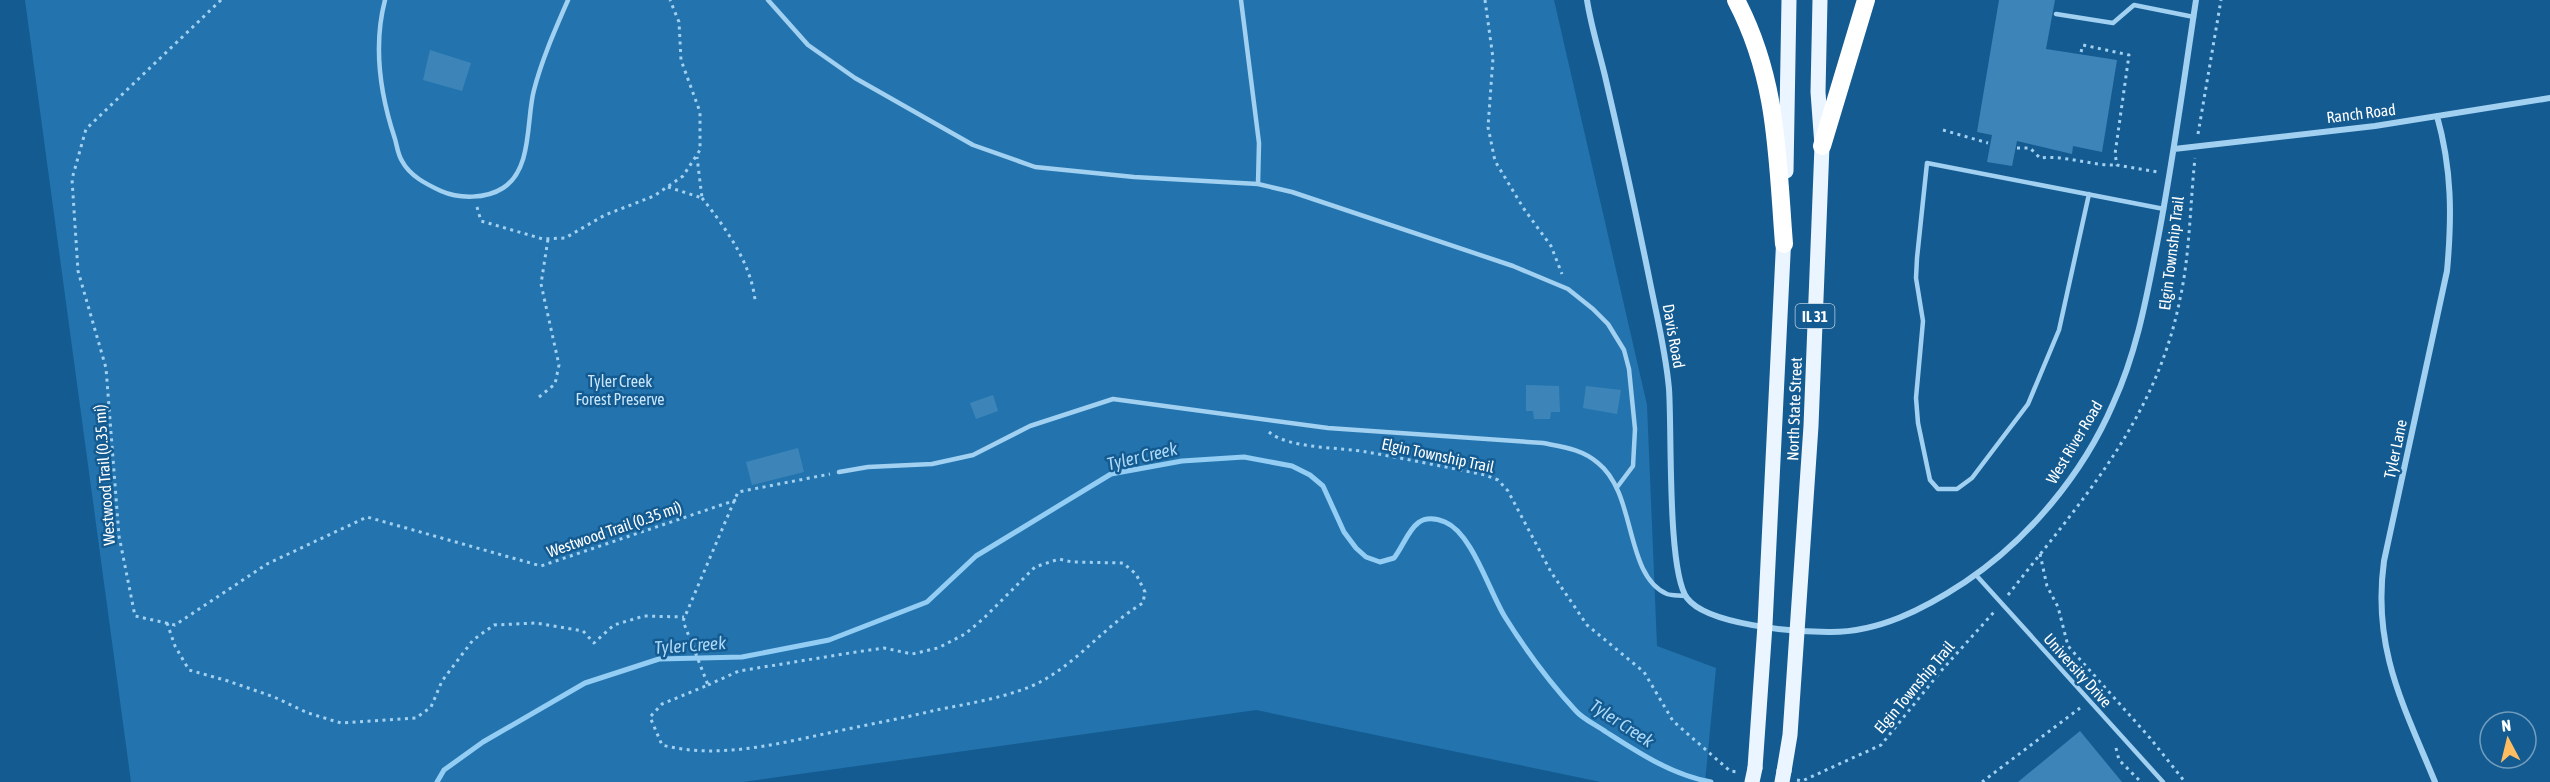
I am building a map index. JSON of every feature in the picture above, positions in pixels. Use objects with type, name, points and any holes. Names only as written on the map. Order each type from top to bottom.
[{"type":"highway","points":[[1736,0],[1752,32],[1773,106],[1784,244]]},
{"type":"highway","points":[[1822,147],[1866,0]]},
{"type":"main road","name":"North State Street","points":[[1749,774],[1765,625],[1784,244],[1789,0]]},
{"type":"main road","name":"North State Street","points":[[1786,778],[1810,462],[1822,147],[1818,92],[1821,0]]},
{"type":"street","name":"Davis Road","points":[[1587,0],[1663,347],[1669,389],[1675,554],[1685,596]]},
{"type":"street","name":"West River Road","points":[[1765,625],[1797,632],[1843,632],[1883,624],[1911,614],[1976,575],[2022,534],[2055,498],[2097,437],[2114,404],[2140,331],[2164,209],[2196,0]]},
{"type":"street","name":"Ranch Road","points":[[2174,149],[2375,126],[2550,98]]},
{"type":"street","name":"Tyler Lane","points":[[2435,782],[2400,699],[2387,658],[2380,593],[2384,561],[2447,272],[2451,228],[2451,185],[2437,116]]},
{"type":"street","points":[[1685,596],[1696,607],[1716,616],[1765,625]]},
{"type":"lane","points":[[385,0],[379,21],[379,78],[388,120],[402,161],[415,177],[430,186],[450,195],[474,197],[503,188],[516,174],[524,154],[533,92],[547,47],[568,0]]},
{"type":"lane","points":[[768,0],[808,45],[855,78],[973,145],[1035,167],[1134,177],[1258,184],[1292,192],[1502,262],[1568,289],[1608,324],[1624,350],[1629,369],[1635,429],[1633,466],[1618,486]]},
{"type":"lane","points":[[1241,0],[1259,143],[1258,184]]},
{"type":"lane","points":[[2056,14],[2113,23],[2134,5],[2194,17]]},
{"type":"lane","points":[[2089,195],[2059,330],[2028,404],[1972,478],[1957,489],[1938,489],[1930,480],[1918,423],[1916,398],[1923,321],[1916,278],[1927,163],[2164,209]]},
{"type":"lane","points":[[839,472],[868,466],[932,464],[974,455],[1030,426],[1113,399],[1328,428],[1554,445],[1576,449],[1599,463],[1618,486],[1640,561],[1650,581],[1667,594],[1685,596]]},
{"type":"lane","name":"University Drive","points":[[1976,575],[2163,782]]},
{"type":"path","name":"Westwood Trail (0.35 mi)","points":[[221,0],[86,129],[72,179],[78,272],[106,368],[118,536],[135,616],[175,625],[267,564],[367,517],[541,566],[735,500],[738,492],[839,472]]},
{"type":"path","points":[[474,197],[481,221],[548,239],[565,238],[605,215],[654,196],[683,176],[700,150],[700,112],[681,60],[679,22],[670,0]]},
{"type":"path","points":[[1485,0],[1493,58],[1488,127],[1495,161],[1524,209],[1551,246],[1568,289]]},
{"type":"path","name":"Elgin Township Trail","points":[[1786,778],[1802,781],[1881,745],[1941,671],[2001,603],[2097,483],[2146,403],[2161,366],[2181,299],[2196,146],[2221,0]]},
{"type":"path","points":[[2081,52],[2083,45],[2130,55],[2115,154],[2117,165]]},
{"type":"path","points":[[1943,130],[1988,143]]},
{"type":"path","points":[[2017,148],[2030,148],[2040,158],[2051,156],[2091,164],[2117,165],[2170,173]]},
{"type":"path","points":[[696,155],[702,198],[720,221],[753,281],[755,300]]},
{"type":"path","points":[[668,186],[702,198]]},
{"type":"path","points":[[539,397],[555,384],[559,365],[541,284],[548,239]]},
{"type":"path","name":"Elgin Township Trail","points":[[1261,420],[1269,432],[1285,440],[1368,452],[1485,475],[1498,480],[1508,491],[1551,572],[1587,625],[1644,672],[1673,721],[1730,771],[1749,774]]},
{"type":"path","points":[[708,685],[683,621],[735,500]]},
{"type":"path","points":[[2040,554],[2047,586],[2058,607],[2068,646],[2150,738],[2185,782]]},
{"type":"path","points":[[1059,560],[1123,562],[1137,574],[1145,592],[1143,603],[1118,618],[1068,664],[1040,682],[989,699],[773,745],[682,750],[662,745],[650,717],[662,704],[708,685],[739,671],[856,652],[884,648],[912,654],[938,648],[965,634],[1035,567],[1059,560]]},
{"type":"path","points":[[167,624],[175,646],[189,670],[237,684],[274,697],[308,713],[341,723],[416,718],[431,707],[442,681],[473,640],[494,625],[536,623],[583,631],[594,643],[615,625],[644,616],[681,619],[686,616]]},
{"type":"path","points":[[1982,782],[2079,707],[2087,715]]},
{"type":"path","points":[[2114,741],[2119,760],[2141,782]]},
{"type":"green space","name":"Tyler Creek Forest Preserve","points":[[25,0],[1554,0],[1647,405],[1657,646],[1716,668],[1705,782],[1601,782],[1256,710],[743,782],[131,782]]},
{"type":"building","points":[[1999,0],[2055,0],[2046,49],[2117,60],[2102,152],[2073,146],[2072,154],[2017,141],[2012,166],[1987,162],[1992,135],[1977,132]]},
{"type":"building","points":[[430,50],[471,63],[462,91],[423,80]]},
{"type":"building","points":[[1526,385],[1559,386],[1560,412],[1551,412],[1550,419],[1534,419],[1533,411],[1526,411]]},
{"type":"building","points":[[1586,386],[1621,390],[1617,414],[1583,408]]},
{"type":"building","points":[[993,395],[998,411],[976,419],[970,403]]},
{"type":"building","points":[[798,448],[804,472],[752,485],[746,462]]},
{"type":"building","points":[[2080,731],[2122,782],[2018,782]]},
{"type":"waterway","name":"Tyler Creek","points":[[437,782],[444,770],[483,742],[585,683],[659,659],[742,657],[829,640],[927,602],[976,556],[1111,474],[1182,461],[1244,457],[1292,466],[1310,475],[1323,486],[1344,532],[1356,548],[1366,557],[1380,562],[1394,558],[1408,534],[1419,522],[1434,519],[1455,528],[1472,550],[1505,617],[1547,677],[1579,714],[1631,748],[1669,769],[1711,782]]}]
